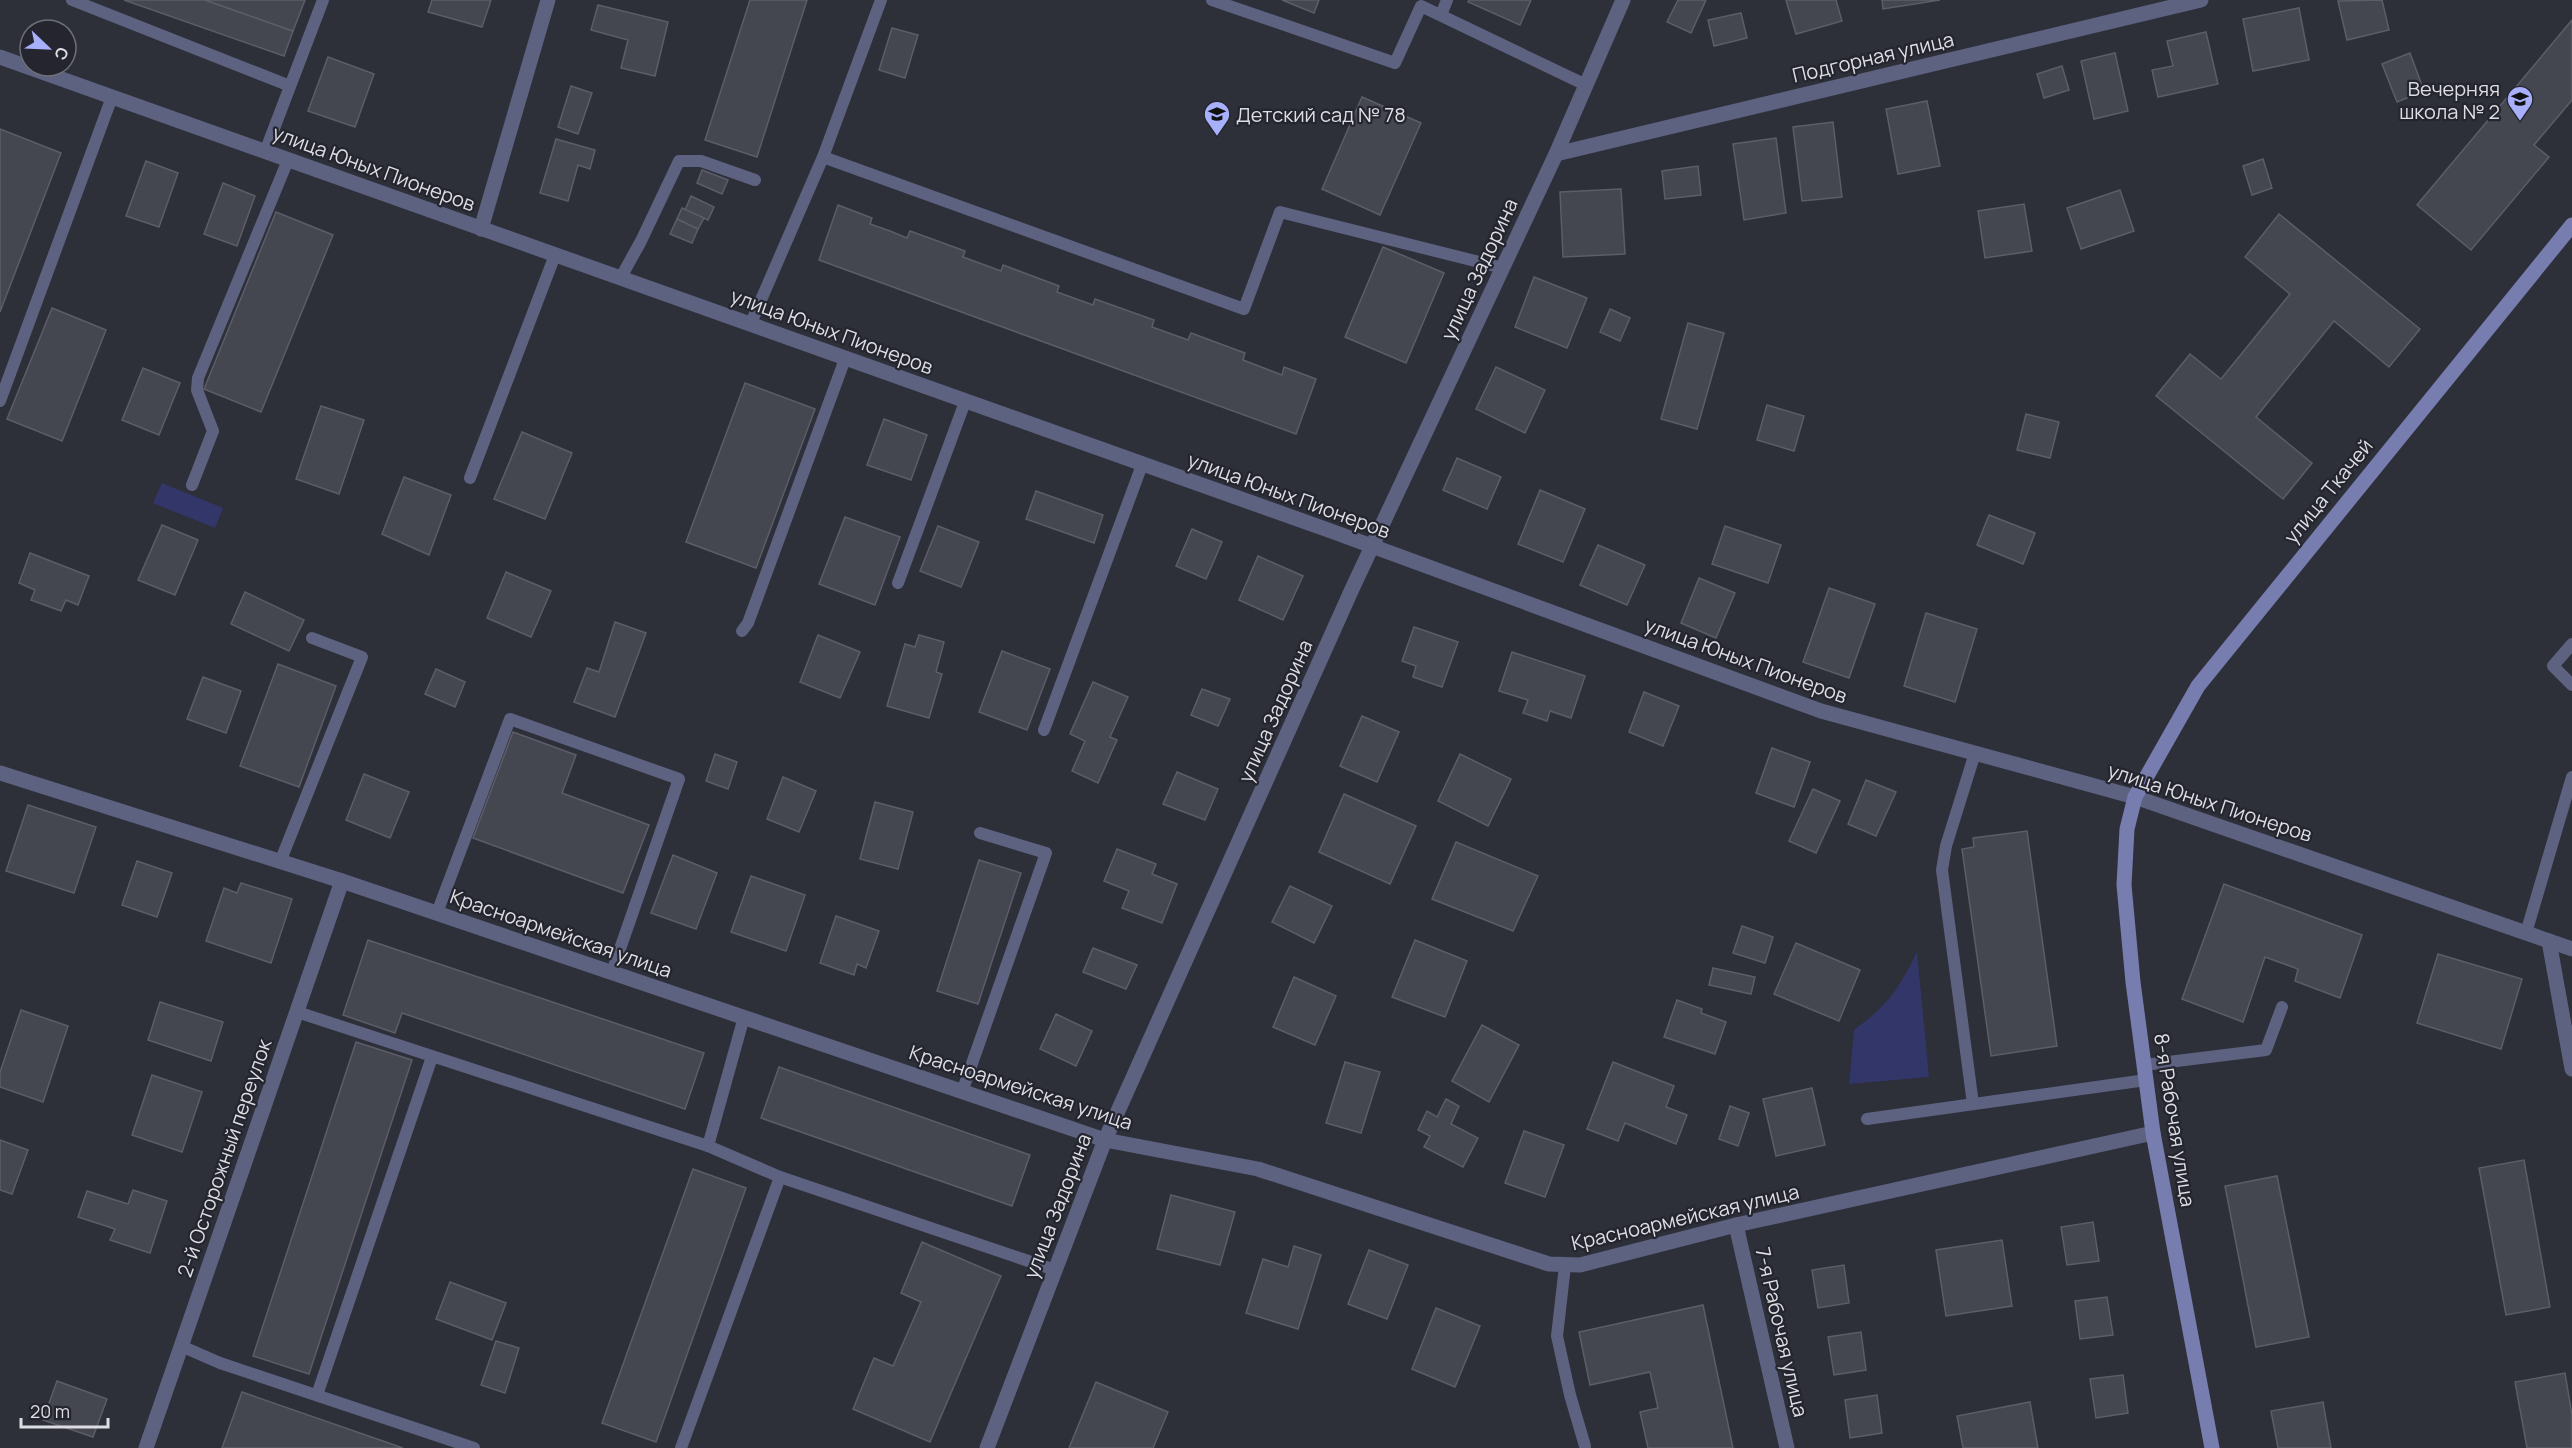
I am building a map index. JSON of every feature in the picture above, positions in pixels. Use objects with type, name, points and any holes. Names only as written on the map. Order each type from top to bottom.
[{"type":"street","points":[[481,229],[548,0]]},
{"type":"street","name":"улица Задорина","points":[[987,1448],[1105,1140],[1372,547],[1556,154],[1623,0]]},
{"type":"street","name":"Подгорная улица","points":[[1556,154],[2201,0]]},
{"type":"street","name":"улица Юных Пионеров","points":[[0,57],[620,279],[751,323],[1821,711],[2135,796],[2572,948]]},
{"type":"street","name":"улица Ткачей","points":[[2135,796],[2198,686],[2572,225]]},
{"type":"street","name":"Красноармейская улица","points":[[0,773],[342,881],[1105,1140],[1258,1169],[1548,1264],[1580,1265],[1736,1225],[2152,1133]]},
{"type":"street","name":"8-я Рабочая улица","points":[[2135,796],[2127,829],[2124,885],[2152,1133],[2212,1448]]},
{"type":"street","name":"2-й Осторожный переулок","points":[[146,1448],[342,881]]},
{"type":"street","points":[[2549,941],[2572,1069]]},
{"type":"street","name":"7-я Рабочая улица","points":[[1736,1225],[1787,1448]]},
{"type":"lane","points":[[72,0],[290,86]]},
{"type":"lane","points":[[266,152],[323,0]]},
{"type":"lane","points":[[751,323],[823,157],[881,0]]},
{"type":"lane","points":[[1212,0],[1395,63],[1421,6],[1586,85]]},
{"type":"lane","points":[[1441,15],[1447,0]]},
{"type":"lane","points":[[0,401],[112,97]]},
{"type":"lane","points":[[823,157],[1244,309],[1280,212],[1503,268]]},
{"type":"lane","points":[[192,485],[213,431],[197,390],[198,378],[288,160]]},
{"type":"lane","points":[[620,279],[679,161],[701,161],[755,180]]},
{"type":"lane","points":[[470,478],[555,255]]},
{"type":"lane","points":[[742,631],[748,623],[845,359]]},
{"type":"lane","points":[[898,583],[965,402]]},
{"type":"lane","points":[[1044,730],[1142,465]]},
{"type":"lane","points":[[280,862],[362,657],[312,638]]},
{"type":"lane","points":[[2572,644],[2553,666],[2572,685]]},
{"type":"lane","points":[[437,913],[510,719],[679,779],[612,972]]},
{"type":"lane","points":[[1973,1104],[1942,870],[1946,846],[1975,753]]},
{"type":"lane","points":[[2526,933],[2572,777]]},
{"type":"lane","points":[[962,1092],[1046,854],[980,833]]},
{"type":"lane","points":[[1867,1119],[1973,1104],[2266,1050],[2282,1007]]},
{"type":"lane","points":[[297,1012],[708,1146],[780,1177],[1055,1270]]},
{"type":"lane","points":[[708,1146],[744,1017]]},
{"type":"lane","points":[[317,1395],[432,1057]]},
{"type":"lane","points":[[681,1448],[780,1177]]},
{"type":"lane","points":[[1564,1266],[1557,1336],[1570,1395],[1585,1446]]},
{"type":"lane","points":[[181,1346],[220,1363],[474,1448]]},
{"type":"shaded area","points":[[162,483],[223,508],[215,528],[153,503]]},
{"type":"shaded area","points":[[1917,952],[1929,1077],[1849,1084],[1854,1030],[1892,996]]},
{"type":"building","points":[[124,0],[205,0],[293,31],[284,56]]},
{"type":"building","points":[[205,0],[305,0],[293,31]]},
{"type":"building","points":[[432,0],[491,0],[482,27],[428,12]]},
{"type":"building","points":[[750,0],[807,0],[757,157],[705,140]]},
{"type":"building","points":[[1282,0],[1319,0],[1314,13]]},
{"type":"building","points":[[1469,0],[1531,0],[1520,25],[1468,2]]},
{"type":"building","points":[[1678,0],[1706,0],[1691,33],[1667,22]]},
{"type":"building","points":[[1786,0],[1836,0],[1842,21],[1796,34]]},
{"type":"building","points":[[1882,0],[1940,0],[1883,9]]},
{"type":"building","points":[[2382,0],[2389,30],[2347,40],[2338,1]]},
{"type":"building","points":[[598,5],[668,22],[655,76],[621,68],[628,40],[591,30]]},
{"type":"building","points":[[2299,8],[2309,60],[2253,71],[2243,19]]},
{"type":"building","points":[[1741,13],[1747,38],[1714,46],[1708,20]]},
{"type":"building","name":"Вечерняя школа № 2","points":[[2572,20],[2572,100],[2534,145],[2549,157],[2471,250],[2417,205]]},
{"type":"building","points":[[892,28],[918,35],[905,78],[879,70]]},
{"type":"building","points":[[2206,32],[2218,84],[2158,97],[2152,70],[2173,66],[2167,41]]},
{"type":"building","points":[[2115,53],[2128,111],[2094,119],[2081,61]]},
{"type":"building","points":[[2410,53],[2424,91],[2397,102],[2382,64]]},
{"type":"building","points":[[328,57],[374,74],[355,127],[308,111]]},
{"type":"building","points":[[2062,66],[2069,90],[2044,98],[2037,74]]},
{"type":"building","points":[[571,86],[592,93],[578,134],[558,127]]},
{"type":"building","points":[[1362,97],[1421,123],[1380,215],[1322,189]]},
{"type":"building","points":[[1927,101],[1940,166],[1898,174],[1886,109]]},
{"type":"building","points":[[1833,122],[1842,197],[1802,201],[1793,127]]},
{"type":"building","points":[[0,129],[61,153],[0,312]]},
{"type":"building","points":[[1776,138],[1786,213],[1744,220],[1733,144]]},
{"type":"building","points":[[556,139],[595,150],[590,169],[578,165],[568,201],[540,193]]},
{"type":"building","points":[[2263,159],[2272,188],[2252,195],[2243,166]]},
{"type":"building","points":[[146,161],[178,173],[159,227],[126,216]]},
{"type":"building","points":[[1698,166],[1701,195],[1665,199],[1662,171]]},
{"type":"building","points":[[702,170],[728,180],[722,194],[697,183]]},
{"type":"building","points":[[223,183],[255,196],[237,246],[204,234]]},
{"type":"building","points":[[1621,189],[1625,254],[1563,257],[1560,192]]},
{"type":"building","points":[[2120,190],[2134,231],[2081,249],[2067,208]]},
{"type":"building","points":[[691,196],[714,207],[708,220],[685,210]]},
{"type":"building","points":[[2024,204],[2032,251],[1985,258],[1978,211]]},
{"type":"building","points":[[838,205],[872,218],[870,224],[907,238],[910,231],[965,251],[963,257],[1001,271],[1003,265],[1059,286],[1057,292],[1093,305],[1095,299],[1154,320],[1152,327],[1188,340],[1191,333],[1245,353],[1243,360],[1282,375],[1284,367],[1316,379],[1296,434],[819,260]]},
{"type":"building","points":[[682,208],[704,218],[698,229],[677,219]]},
{"type":"building","points":[[276,212],[333,235],[261,412],[204,389]]},
{"type":"building","points":[[2279,214],[2420,329],[2389,367],[2334,321],[2256,417],[2312,463],[2283,499],[2156,396],[2190,354],[2221,379],[2290,294],[2245,257]]},
{"type":"building","points":[[677,219],[698,229],[692,243],[670,234]]},
{"type":"building","points":[[1383,247],[1444,273],[1406,363],[1345,337]]},
{"type":"building","points":[[1534,277],[1587,298],[1567,348],[1515,327]]},
{"type":"building","points":[[52,308],[106,330],[62,441],[7,419]]},
{"type":"building","points":[[1610,309],[1630,318],[1620,341],[1600,332]]},
{"type":"building","points":[[1688,323],[1724,333],[1697,429],[1661,419]]},
{"type":"building","points":[[1496,367],[1545,390],[1525,433],[1476,409]]},
{"type":"building","points":[[143,368],[180,383],[159,435],[122,420]]},
{"type":"building","points":[[745,383],[815,409],[756,568],[686,542]]},
{"type":"building","points":[[1767,405],[1804,416],[1794,451],[1757,440]]},
{"type":"building","points":[[321,406],[364,420],[339,494],[296,479]]},
{"type":"building","points":[[2026,414],[2059,422],[2050,458],[2017,450]]},
{"type":"building","points":[[884,419],[927,435],[911,480],[867,465]]},
{"type":"building","points":[[522,432],[572,453],[545,519],[494,499]]},
{"type":"building","points":[[1457,458],[1501,477],[1487,509],[1443,490]]},
{"type":"building","points":[[404,477],[451,495],[429,555],[382,534]]},
{"type":"building","points":[[1540,490],[1585,509],[1563,562],[1518,544]]},
{"type":"building","points":[[1036,491],[1103,515],[1094,543],[1026,519]]},
{"type":"building","points":[[1989,515],[2035,533],[2023,564],[1977,545]]},
{"type":"building","points":[[845,517],[900,537],[875,605],[819,584]]},
{"type":"building","points":[[162,525],[198,540],[175,595],[138,580]]},
{"type":"building","points":[[938,526],[979,542],[961,587],[920,571]]},
{"type":"building","points":[[1725,526],[1781,545],[1768,583],[1712,564]]},
{"type":"building","points":[[1192,529],[1222,542],[1206,579],[1176,566]]},
{"type":"building","points":[[1598,545],[1645,565],[1627,605],[1580,585]]},
{"type":"building","points":[[30,553],[89,576],[78,605],[66,600],[61,611],[31,600],[35,590],[19,583]]},
{"type":"building","points":[[1258,556],[1303,576],[1283,620],[1239,600]]},
{"type":"building","points":[[506,572],[551,591],[531,637],[487,618]]},
{"type":"building","points":[[1699,578],[1735,593],[1716,638],[1681,623]]},
{"type":"building","points":[[1829,588],[1875,604],[1849,678],[1803,662]]},
{"type":"building","points":[[245,592],[304,620],[289,651],[231,624]]},
{"type":"building","points":[[1926,613],[1977,629],[1955,702],[1904,686]]},
{"type":"building","points":[[615,622],[646,633],[615,717],[574,702],[587,668],[599,672]]},
{"type":"building","points":[[1414,627],[1458,642],[1442,687],[1413,677],[1416,666],[1402,661]]},
{"type":"building","points":[[818,635],[860,652],[840,698],[800,682]]},
{"type":"building","points":[[919,635],[944,642],[936,672],[942,674],[929,718],[887,706],[905,644],[915,647]]},
{"type":"building","points":[[1002,651],[1050,669],[1027,730],[979,712]]},
{"type":"building","points":[[1512,652],[1585,676],[1571,718],[1550,711],[1547,721],[1523,713],[1528,700],[1499,691]]},
{"type":"building","points":[[278,664],[336,686],[299,787],[240,766]]},
{"type":"building","points":[[436,669],[465,682],[455,707],[425,694]]},
{"type":"building","points":[[203,677],[241,691],[226,733],[187,719]]},
{"type":"building","points":[[1093,682],[1128,697],[1110,737],[1117,740],[1098,783],[1072,771],[1085,741],[1070,734]]},
{"type":"building","points":[[1202,689],[1230,699],[1218,726],[1191,715]]},
{"type":"building","points":[[1644,692],[1679,706],[1663,746],[1629,732]]},
{"type":"building","points":[[1362,716],[1399,732],[1377,782],[1340,766]]},
{"type":"building","points":[[513,732],[576,755],[562,793],[649,825],[623,893],[473,838]]},
{"type":"building","points":[[1772,748],[1810,762],[1794,807],[1756,793]]},
{"type":"building","points":[[715,754],[737,762],[728,789],[706,781]]},
{"type":"building","points":[[1460,754],[1511,779],[1488,826],[1438,801]]},
{"type":"building","points":[[1177,772],[1218,789],[1205,820],[1163,804]]},
{"type":"building","points":[[364,774],[409,792],[390,838],[346,820]]},
{"type":"building","points":[[783,777],[816,791],[799,832],[767,819]]},
{"type":"building","points":[[1866,780],[1896,792],[1876,836],[1848,824]]},
{"type":"building","points":[[1813,789],[1840,801],[1816,853],[1789,841]]},
{"type":"building","points":[[1344,794],[1416,826],[1390,884],[1319,852]]},
{"type":"building","points":[[875,802],[913,812],[898,869],[860,859]]},
{"type":"building","points":[[28,805],[96,827],[74,893],[6,871]]},
{"type":"building","points":[[2027,831],[2057,1046],[1991,1056],[1962,849],[1974,847],[1973,838]]},
{"type":"building","points":[[1456,842],[1538,876],[1513,931],[1432,899]]},
{"type":"building","points":[[1117,849],[1156,864],[1152,874],[1177,884],[1162,923],[1122,908],[1129,891],[1104,881]]},
{"type":"building","points":[[673,855],[717,873],[696,929],[651,913]]},
{"type":"building","points":[[979,860],[1021,873],[978,1004],[937,991]]},
{"type":"building","points":[[137,861],[172,873],[157,917],[122,905]]},
{"type":"building","points":[[751,876],[805,895],[786,951],[731,932]]},
{"type":"building","points":[[241,883],[292,899],[271,963],[206,941],[224,888],[237,893]]},
{"type":"building","points":[[2224,884],[2362,935],[2340,998],[2295,981],[2298,969],[2265,957],[2243,1022],[2182,999]]},
{"type":"building","points":[[1290,886],[1332,906],[1314,943],[1272,922]]},
{"type":"building","points":[[836,916],[879,931],[866,968],[857,964],[854,975],[820,963]]},
{"type":"building","points":[[1742,926],[1773,937],[1765,963],[1733,953]]},
{"type":"building","points":[[368,940],[704,1053],[685,1109],[402,1013],[395,1033],[343,1015]]},
{"type":"building","points":[[1415,940],[1467,961],[1445,1017],[1392,997]]},
{"type":"building","points":[[1796,943],[1860,970],[1839,1021],[1774,994]]},
{"type":"building","points":[[1093,948],[1137,965],[1126,989],[1083,972]]},
{"type":"building","points":[[2438,954],[2522,979],[2501,1049],[2417,1023]]},
{"type":"building","points":[[1713,968],[1755,977],[1751,994],[1709,985]]},
{"type":"building","points":[[1294,977],[1336,996],[1315,1045],[1273,1027]]},
{"type":"building","points":[[1677,1000],[1702,1009],[1701,1013],[1726,1022],[1715,1054],[1664,1037]]},
{"type":"building","points":[[160,1002],[223,1022],[211,1061],[148,1040]]},
{"type":"building","points":[[21,1010],[68,1026],[43,1102],[0,1087],[0,1072]]},
{"type":"building","points":[[1056,1014],[1092,1031],[1076,1066],[1040,1049]]},
{"type":"building","points":[[1482,1025],[1519,1045],[1489,1102],[1452,1081]]},
{"type":"building","points":[[356,1042],[412,1060],[309,1374],[253,1356]]},
{"type":"building","points":[[1345,1062],[1380,1072],[1361,1133],[1326,1123]]},
{"type":"building","points":[[1613,1062],[1674,1086],[1666,1107],[1687,1115],[1676,1144],[1625,1123],[1618,1141],[1587,1129]]},
{"type":"building","points":[[779,1067],[1030,1155],[1012,1206],[761,1118]]},
{"type":"building","points":[[152,1075],[202,1092],[182,1152],[132,1135]]},
{"type":"building","points":[[1812,1088],[1825,1145],[1776,1156],[1763,1099]]},
{"type":"building","points":[[1446,1099],[1459,1106],[1451,1124],[1478,1138],[1463,1167],[1424,1147],[1430,1136],[1418,1130],[1427,1111],[1437,1117]]},
{"type":"building","points":[[1730,1106],[1749,1113],[1738,1146],[1719,1139]]},
{"type":"building","points":[[1524,1131],[1564,1145],[1545,1197],[1505,1183]]},
{"type":"building","points":[[0,1140],[28,1150],[12,1194],[0,1190]]},
{"type":"building","points":[[2524,1160],[2550,1307],[2506,1315],[2479,1168]]},
{"type":"building","points":[[693,1169],[746,1188],[656,1442],[602,1423]]},
{"type":"building","points":[[2277,1176],[2309,1337],[2256,1347],[2225,1186]]},
{"type":"building","points":[[133,1190],[167,1201],[150,1253],[110,1240],[115,1229],[78,1217],[87,1191],[128,1204]]},
{"type":"building","points":[[1171,1195],[1235,1212],[1220,1265],[1157,1249]]},
{"type":"building","points":[[2093,1222],[2099,1261],[2067,1265],[2061,1227]]},
{"type":"building","points":[[2002,1240],[2012,1306],[1946,1316],[1936,1250]]},
{"type":"building","points":[[922,1242],[1001,1276],[930,1442],[853,1409],[874,1358],[893,1366],[921,1302],[901,1293]]},
{"type":"building","points":[[1294,1246],[1321,1255],[1298,1329],[1246,1313],[1263,1259],[1288,1267]]},
{"type":"building","points":[[1369,1250],[1408,1265],[1387,1319],[1348,1304]]},
{"type":"building","points":[[1844,1265],[1849,1303],[1818,1308],[1812,1270]]},
{"type":"building","points":[[450,1282],[506,1303],[492,1340],[436,1319]]},
{"type":"building","points":[[2107,1297],[2113,1335],[2080,1339],[2075,1301]]},
{"type":"building","points":[[1703,1305],[1733,1448],[1648,1448],[1640,1412],[1658,1408],[1650,1372],[1590,1385],[1579,1332]]},
{"type":"building","points":[[1436,1308],[1480,1326],[1455,1387],[1412,1369]]},
{"type":"building","points":[[1861,1332],[1866,1370],[1834,1375],[1828,1337]]},
{"type":"building","points":[[496,1341],[519,1348],[505,1393],[481,1385]]},
{"type":"building","points":[[2565,1373],[2572,1415],[2572,1448],[2527,1448],[2515,1382]]},
{"type":"building","points":[[2123,1375],[2128,1413],[2096,1418],[2090,1379]]},
{"type":"building","points":[[57,1381],[107,1399],[93,1437],[43,1420]]},
{"type":"building","points":[[1096,1382],[1168,1412],[1153,1448],[1069,1448]]},
{"type":"building","points":[[242,1392],[403,1448],[222,1448]]},
{"type":"building","points":[[1877,1395],[1882,1433],[1850,1438],[1845,1400]]},
{"type":"building","points":[[2030,1402],[2038,1448],[1963,1448],[1957,1416]]},
{"type":"building","points":[[2323,1402],[2331,1448],[2278,1448],[2271,1411]]},
{"type":"place","name":"Вечерняя школа № 2","points":[[2520,122]]},
{"type":"place","name":"Детский сад № 78","points":[[1217,137]]}]
